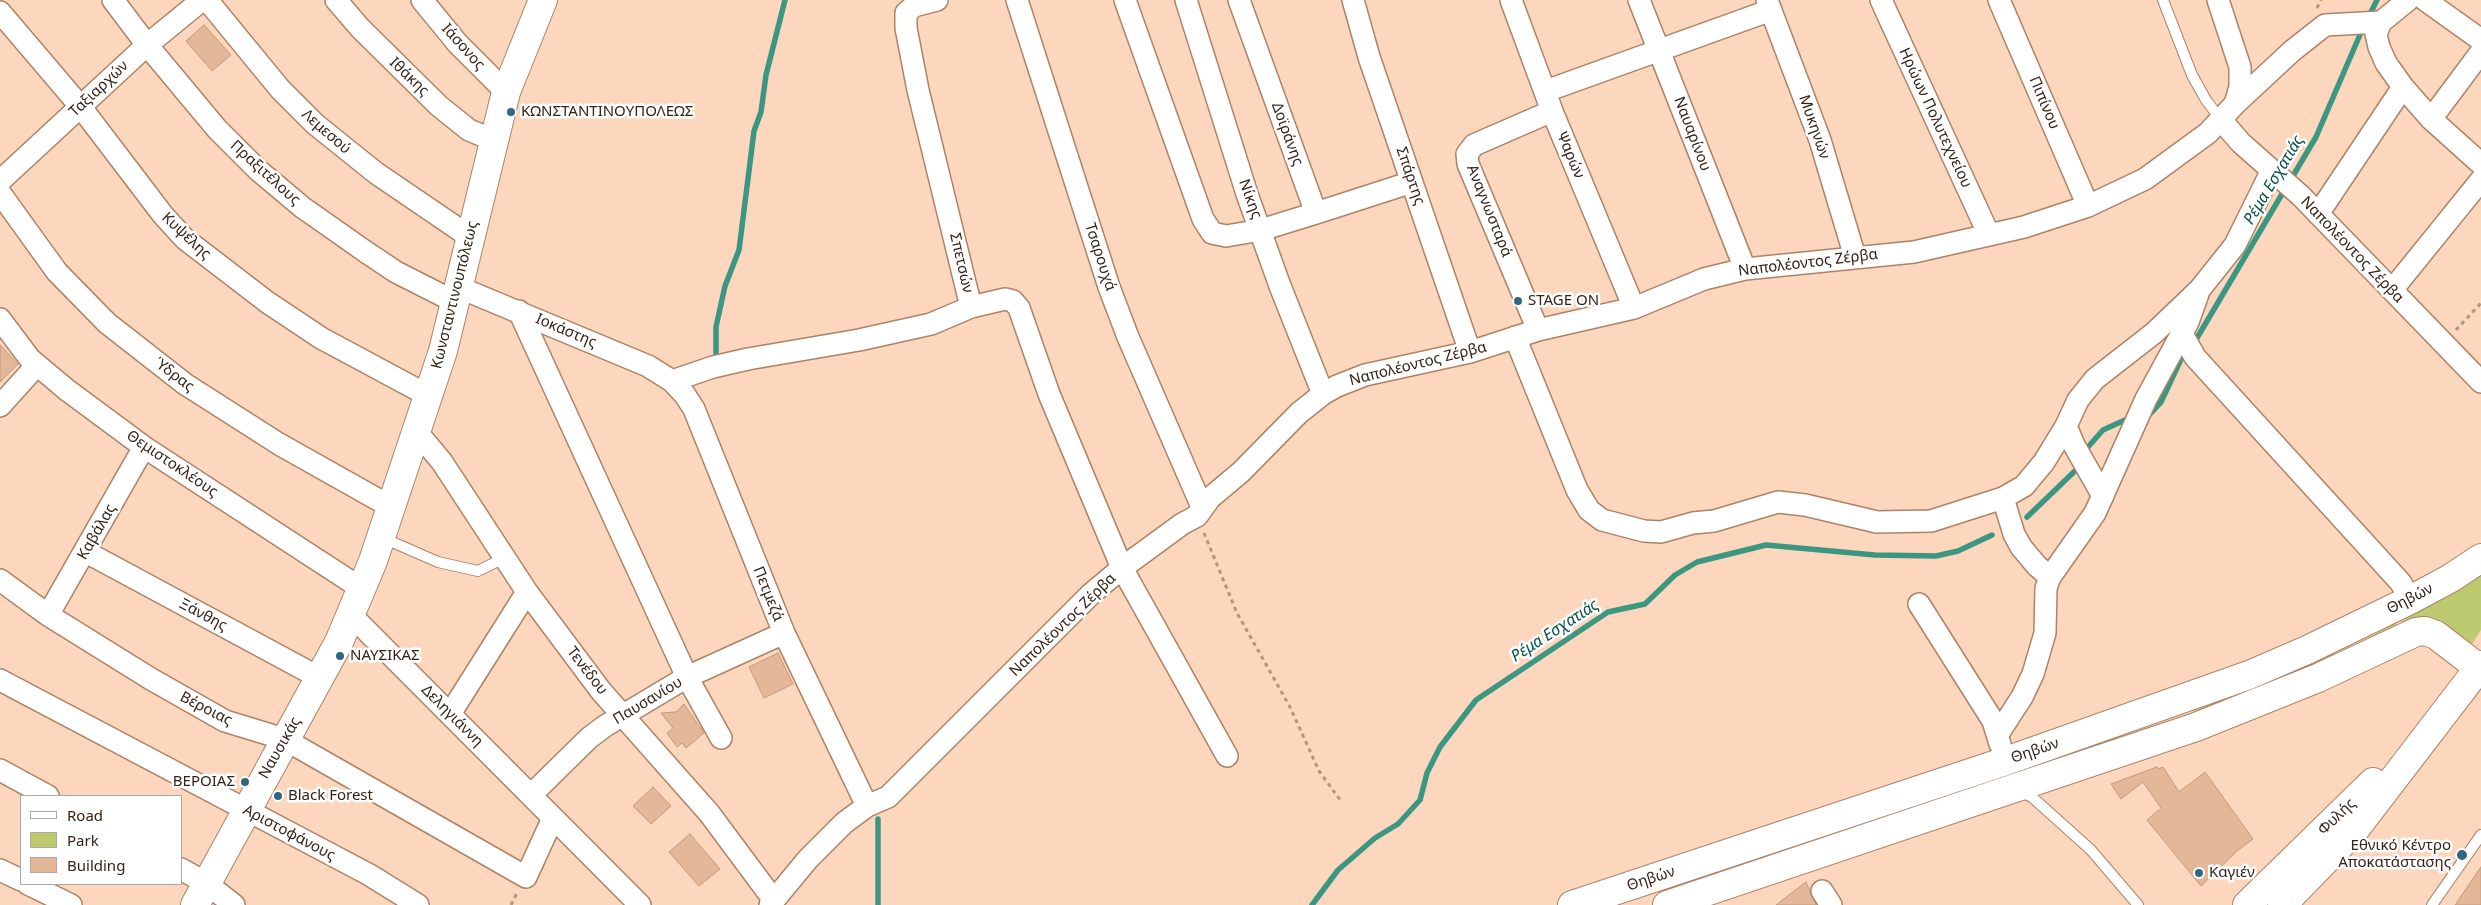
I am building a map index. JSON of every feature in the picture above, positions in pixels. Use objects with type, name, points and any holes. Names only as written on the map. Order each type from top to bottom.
[{"type":"main road","name":"Κωνσταντινουπόλεως","points":[[362,589],[382,538],[429,396],[457,295],[493,140],[506,92],[534,5]]},
{"type":"main road","name":"Θηβών","points":[[1572,905],[2003,762],[2250,675],[2307,650],[2410,600],[2451,578],[2481,558]]},
{"type":"main road","name":"Ναυσικάς","points":[[200,894],[284,739],[320,678],[362,589]]},
{"type":"main road","name":"Θηβών","points":[[1667,905],[2014,789],[2258,703],[2366,657],[2416,632],[2425,631],[2436,635],[2480,667]]},
{"type":"main road","name":"Φυλής","points":[[2282,905],[2353,832],[2480,667]]},
{"type":"main road","name":"Φυλής","points":[[2247,905],[2429,731]]},
{"type":"main road","points":[[2294,905],[2353,832]]},
{"type":"street","name":"Πραξιτέλους","points":[[113,0],[147,45],[217,128],[282,191],[396,272],[457,295]]},
{"type":"street","name":"Ταξιαρχών","points":[[0,181],[147,45],[202,0]]},
{"type":"street","name":"Λεμεσού","points":[[207,0],[272,80],[309,119],[376,173],[470,236]]},
{"type":"street","name":"Ιθάκης","points":[[336,0],[360,28],[439,106],[469,130],[493,140]]},
{"type":"street","name":"Ιάσονος","points":[[422,0],[458,44],[506,92]]},
{"type":"street","points":[[900,6],[914,6],[937,0]]},
{"type":"street","name":"Τσαρουχά","points":[[1017,0],[1109,287],[1200,512]]},
{"type":"street","points":[[1125,0],[1203,219],[1212,233],[1226,236],[1261,230],[1412,182]]},
{"type":"street","name":"Νίκης","points":[[1186,0],[1236,161],[1280,286],[1322,394]]},
{"type":"street","name":"Δοϊράνης","points":[[1239,0],[1316,213]]},
{"type":"street","name":"Σπάρτης","points":[[1353,0],[1370,57],[1470,352]]},
{"type":"street","name":"Ψαρών","points":[[1511,0],[1546,90],[1552,111],[1634,308]]},
{"type":"street","name":"Ναυαρίνου","points":[[1639,0],[1745,269]]},
{"type":"street","name":"Ηρώων Πολυτεχνείου","points":[[1881,0],[1989,235]]},
{"type":"street","name":"Πιπίνου","points":[[1999,0],[2088,206]]},
{"type":"street","points":[[2218,0],[2240,67],[2237,100]]},
{"type":"street","points":[[2408,0],[2381,22],[2376,34],[2386,63],[2403,87],[2431,119],[2481,164]]},
{"type":"street","points":[[2425,0],[2481,40]]},
{"type":"street","points":[[1546,90],[1659,50],[1769,5]]},
{"type":"street","name":"Μυκηνών","points":[[1769,5],[1820,140],[1855,257]]},
{"type":"street","name":"Σπετσών","points":[[900,6],[918,90],[971,307],[1005,299],[1013,301],[1018,308],[1050,394],[1122,568],[1227,756]]},
{"type":"street","name":"Κυψέλης","points":[[0,12],[80,106],[144,192],[185,238],[267,302],[321,338],[429,396]]},
{"type":"street","name":"Ναπολέοντος Ζέρβα","points":[[771,902],[808,859],[844,823],[867,806],[888,797],[1090,594],[1122,568],[1200,512],[1299,413],[1322,394],[1364,375],[1470,352],[1538,330],[1634,308],[1704,280],[1745,269],[1914,252],[2024,226],[2088,206],[2145,179],[2208,133],[2237,100],[2292,50],[2325,25],[2381,22]]},
{"type":"street","points":[[2431,119],[2481,52]]},
{"type":"street","points":[[2318,214],[2403,87]]},
{"type":"street","name":"Αναγνωσταρά","points":[[1538,330],[1468,164],[1467,154],[1474,144],[1552,111]]},
{"type":"street","name":"Ναπολέοντος Ζέρβα","points":[[2221,120],[2241,143],[2301,196],[2481,382]]},
{"type":"street","points":[[1515,338],[1577,490],[1589,510],[1602,520],[1644,532],[1661,532],[1694,523],[1714,521],[1778,502],[1805,504],[1855,519],[1876,522],[1931,521],[2003,498],[2024,486],[2044,462],[2066,426],[2078,400],[2096,379],[2154,333],[2200,289],[2235,245],[2275,173]]},
{"type":"street","points":[[2392,290],[2481,180]]},
{"type":"street","name":"Ύδρας","points":[[0,193],[57,272],[107,323],[185,384],[279,444],[391,507]]},
{"type":"street","points":[[1998,734],[2022,697],[2033,674],[2045,632],[2046,588],[2050,577],[2082,534],[2103,496],[2146,399],[2188,322],[2200,289]]},
{"type":"street","name":"Ιοκάστης","points":[[457,295],[519,311],[642,364],[672,381]]},
{"type":"street","points":[[672,381],[713,367],[748,359],[859,340],[931,324],[971,307]]},
{"type":"street","points":[[519,311],[687,677],[721,738]]},
{"type":"street","name":"Θεμιστοκλέους","points":[[0,319],[37,365],[144,447],[362,589]]},
{"type":"street","points":[[2182,334],[2195,357],[2401,583],[2410,600]]},
{"type":"street","points":[[0,406],[37,365]]},
{"type":"street","name":"Πετμεζά","points":[[672,381],[685,395],[694,409],[784,634],[867,806]]},
{"type":"street","points":[[2066,426],[2074,445],[2103,496]]},
{"type":"street","name":"Τενέδου","points":[[416,432],[442,462],[527,592],[601,691],[709,813],[771,902]]},
{"type":"street","name":"Καβάλας","points":[[48,615],[86,552],[144,447]]},
{"type":"street","points":[[2003,498],[2014,534],[2021,547],[2037,566],[2050,577]]},
{"type":"street","name":"Ξάνθης","points":[[86,552],[320,678]]},
{"type":"street","name":"Βέροιας","points":[[0,580],[48,615],[151,679],[224,721],[284,739],[526,877],[553,818]]},
{"type":"street","points":[[450,714],[527,592]]},
{"type":"street","points":[[1919,604],[1993,721],[1998,734],[2003,762]]},
{"type":"street","name":"Δεληγιάννη","points":[[351,615],[553,818]]},
{"type":"street","name":"Παυσανίου","points":[[531,795],[589,738],[605,726],[687,677],[784,634]]},
{"type":"street","name":"Αριστοφάνους","points":[[0,680],[368,874],[418,905]]},
{"type":"street","points":[[0,770],[46,795]]},
{"type":"street","points":[[553,818],[640,905]]},
{"type":"street","points":[[0,870],[20,880]]},
{"type":"street","points":[[182,870],[200,894],[234,905]]},
{"type":"street","points":[[30,885],[72,905]]},
{"type":"lane","points":[[2163,0],[2192,76],[2206,100],[2221,120]]},
{"type":"lane","points":[[382,538],[438,562],[478,571],[504,558]]},
{"type":"lane","points":[[2014,789],[2032,797],[2091,850],[2138,905]]},
{"type":"lane","points":[[2432,905],[2481,834]]},
{"type":"path","points":[[2444,344],[2481,303]]},
{"type":"path","points":[[1200,512],[1237,613],[1290,707],[1319,771],[1341,800]]},
{"type":"green space","points":[[2481,572],[2481,630],[2472,644],[2403,627],[2401,622]]},
{"type":"green space","points":[[2396,623],[2398,628],[2310,671],[2308,665],[2356,644]]},
{"type":"green space","points":[[2303,668],[2305,674],[2196,716],[2193,711]]},
{"type":"building","points":[[204,25],[231,55],[212,71],[186,41]]},
{"type":"building","points":[[0,345],[18,364],[0,382]]},
{"type":"building","points":[[778,653],[793,684],[764,698],[749,667]]},
{"type":"building","points":[[684,704],[704,733],[686,748],[682,743],[677,747],[667,733],[673,728],[661,713],[676,712]]},
{"type":"building","points":[[2157,767],[2158,769],[2163,767],[2179,792],[2205,772],[2253,839],[2237,851],[2201,886],[2147,820],[2161,808],[2143,782],[2121,799],[2111,784]]},
{"type":"building","points":[[653,787],[671,806],[651,824],[633,806]]},
{"type":"building","points":[[690,834],[720,869],[699,886],[669,852]]},
{"type":"building","points":[[2481,867],[2481,905],[2455,905]]},
{"type":"building","points":[[1806,882],[1816,905],[1776,905]]},
{"type":"waterway","points":[[716,356],[716,327],[725,286],[739,250],[754,131],[761,112],[766,75],[785,0]]},
{"type":"waterway","name":"Ρέμα Εσχατιάς","points":[[2370,14],[2377,0]]},
{"type":"waterway","name":"Ρέμα Εσχατιάς","points":[[2290,181],[2316,137],[2362,30]]},
{"type":"waterway","name":"Ρέμα Εσχατιάς","points":[[2197,338],[2285,189]]},
{"type":"waterway","name":"Ρέμα Εσχατιάς","points":[[2147,417],[2161,402],[2183,355]]},
{"type":"waterway","name":"Ρέμα Εσχατιάς","points":[[2088,447],[2103,430],[2125,420],[2131,420]]},
{"type":"waterway","name":"Ρέμα Εσχατιάς","points":[[2027,517],[2077,469]]},
{"type":"waterway","name":"Ρέμα Εσχατιάς","points":[[1312,905],[1338,870],[1375,838],[1398,824],[1420,800],[1427,773],[1440,747],[1476,700],[1608,612],[1645,604],[1675,575],[1697,562],[1766,545],[1875,555],[1936,556],[1958,551],[1992,535]]},
{"type":"waterway","points":[[878,819],[878,905]]},
{"type":"place","name":"ΚΩΝΣΤΑΝΤΙΝΟΥΠΟΛΕΩΣ","points":[[511,112]]},
{"type":"place","name":"STAGE ON","points":[[1518,301]]},
{"type":"place","name":"ΝΑΥΣΙΚΑΣ","points":[[340,656]]},
{"type":"place","name":"ΒΕΡΟΙΑΣ","points":[[245,782]]},
{"type":"place","name":"Black Forest","points":[[278,796]]},
{"type":"place","name":"Εθνικό Κέντρο Αποκατάστασης","points":[[2462,855]]},
{"type":"place","name":"Καγιέν","points":[[2199,873]]}]
